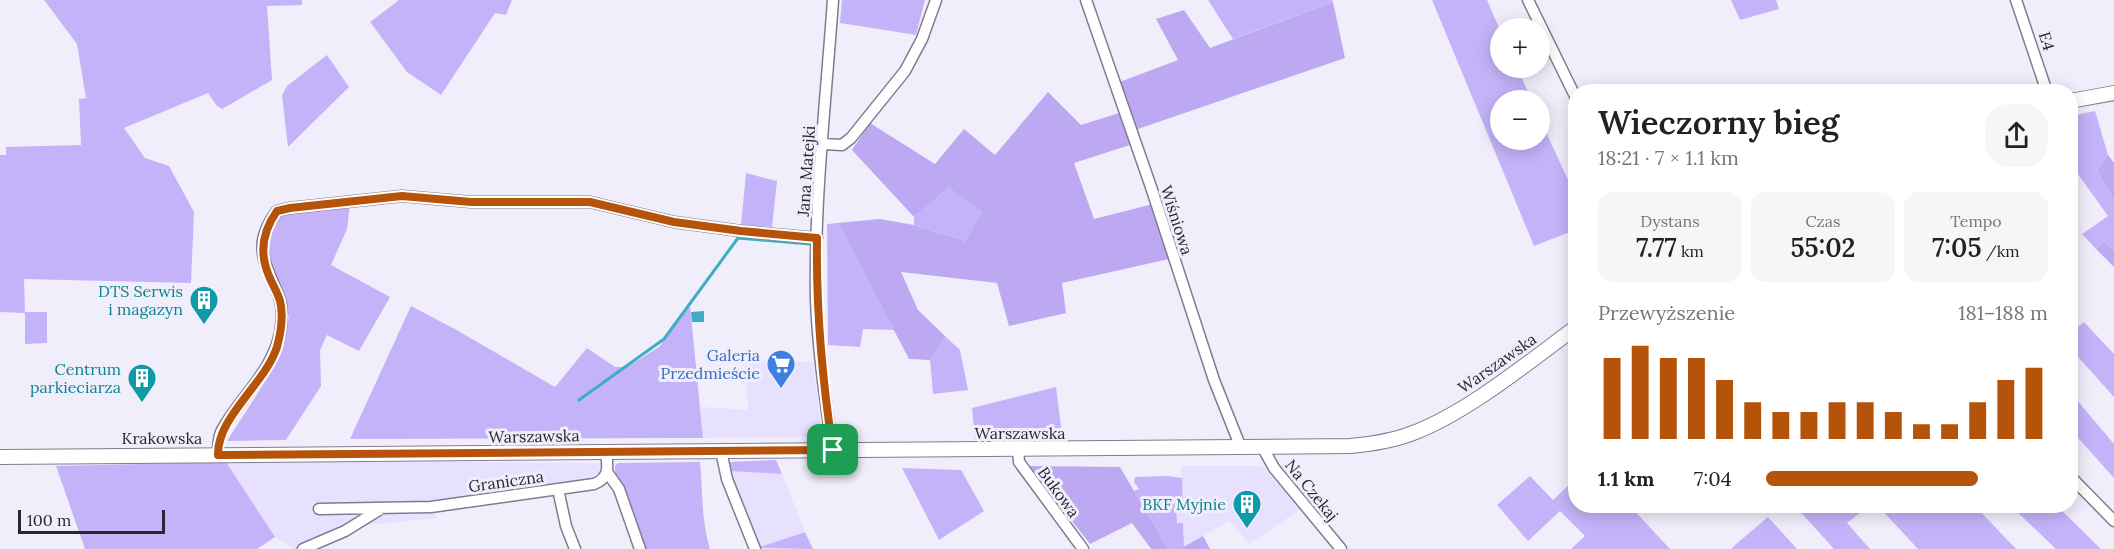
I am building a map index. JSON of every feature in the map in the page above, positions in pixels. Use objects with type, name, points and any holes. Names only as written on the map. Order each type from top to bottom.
[{"type":"main road","points":[[2078,100],[2114,93]]},
{"type":"main road","name":"Warszawska","points":[[432,453],[1350,446],[1382,442],[1414,433],[1459,410],[1568,333]]},
{"type":"main road","name":"Krakowska","points":[[0,457],[432,453]]},
{"type":"street","name":"Jana Matejki","points":[[832,0],[817,238],[818,327],[833,450]]},
{"type":"street","points":[[823,144],[842,145],[851,138],[905,71],[922,39],[936,0]]},
{"type":"street","name":"Wiśniowa","points":[[1086,0],[1151,187],[1214,380],[1241,448]]},
{"type":"street","points":[[1528,0],[1569,84]]},
{"type":"street","name":"E4","points":[[2016,0],[2044,84]]},
{"type":"street","points":[[218,455],[221,432],[258,380],[276,350],[279,339],[282,307],[267,273],[262,247],[264,232],[277,211],[402,196],[471,202],[590,202],[674,222],[817,238]]},
{"type":"street","name":"Na Czekaj","points":[[1263,448],[1274,468],[1341,549]]},
{"type":"street","name":"Bukowa","points":[[1018,450],[1019,462],[1083,549]]},
{"type":"street","points":[[721,451],[727,479],[755,549]]},
{"type":"street","points":[[606,452],[607,472],[619,489],[640,549]]},
{"type":"street","name":"Graniczna","points":[[319,509],[431,507],[594,484],[607,472]]},
{"type":"street","points":[[2078,484],[2114,521]]},
{"type":"street","points":[[558,489],[566,526],[575,549]]},
{"type":"street","name":"Graniczna","points":[[303,549],[336,535],[382,508]]},
{"type":"shaded area","points":[[44,0],[302,0],[302,5],[267,6],[272,80],[222,109],[208,93],[124,128],[145,158],[169,166],[194,212],[191,283],[24,279],[25,312],[47,312],[47,343],[25,344],[25,313],[0,312],[0,155],[6,155],[6,147],[81,145],[79,99],[86,98],[77,44]]},
{"type":"shaded area","points":[[399,0],[512,0],[506,15],[495,13],[441,95],[407,72],[370,22]]},
{"type":"shaded area","points":[[842,0],[925,0],[916,35],[840,23]]},
{"type":"shaded area","points":[[1208,0],[1332,0],[1333,2],[1233,39]]},
{"type":"shaded area","points":[[1432,0],[1487,0],[1495,18],[1490,18],[1490,78],[1522,78],[1527,90],[1490,90],[1490,140]]},
{"type":"shaded area","points":[[1731,0],[1776,0],[1779,9],[1740,20]]},
{"type":"shaded area","points":[[1333,2],[1345,58],[1135,130],[1117,83],[1178,60],[1156,19],[1184,10],[1210,48]]},
{"type":"shaded area","points":[[327,55],[349,87],[288,147],[282,95],[287,86]]},
{"type":"shaded area","points":[[1048,92],[1081,125],[1119,113],[1130,145],[1074,163],[1094,219],[1153,204],[1169,259],[1062,283],[1066,313],[1009,326],[997,283],[901,272],[918,310],[946,337],[930,360],[909,359],[838,223],[880,219],[914,225],[965,241],[983,212],[949,188],[914,217],[852,150],[870,123],[935,164],[964,129],[995,155]]},
{"type":"shaded area","points":[[2095,111],[2108,155],[2097,170],[2114,200],[2114,251],[2104,241],[2096,249],[2082,234],[2108,216],[2078,174],[2078,114]]},
{"type":"shaded area","points":[[1550,141],[1568,180],[1568,233],[1534,246],[1494,150],[1550,150]]},
{"type":"shaded area","points":[[2108,155],[2114,163],[2114,200],[2097,170]]},
{"type":"shaded area","points":[[746,173],[777,181],[772,227],[741,225]]},
{"type":"shaded area","points":[[949,188],[984,212],[965,241],[914,225],[914,217]]},
{"type":"shaded area","points":[[350,205],[347,229],[331,265],[390,297],[359,351],[327,335],[320,350],[321,386],[286,440],[227,441],[263,385],[283,347],[289,316],[268,262],[266,245],[276,221],[284,213]]},
{"type":"shaded area","points":[[838,223],[894,330],[863,329],[860,347],[828,345],[827,224]]},
{"type":"shaded area","points":[[2104,241],[2114,251],[2114,267],[2096,249]]},
{"type":"shaded area","points":[[411,306],[555,387],[587,348],[615,367],[627,367],[659,347],[690,306],[703,438],[350,439]]},
{"type":"shaded area","points":[[2084,322],[2114,354],[2114,397],[2078,357],[2078,327]]},
{"type":"shaded area","points":[[946,337],[960,350],[968,390],[933,394],[930,360]]},
{"type":"shaded area","points":[[745,361],[813,362],[822,437],[703,438],[701,407],[748,410]]},
{"type":"shaded area","points":[[1056,387],[1063,442],[975,439],[972,408]]},
{"type":"shaded area","points":[[2078,401],[2114,444],[2114,478],[2078,438]]},
{"type":"shaded area","points":[[776,460],[782,474],[729,471],[726,462]]},
{"type":"shaded area","points":[[226,462],[601,463],[601,472],[586,480],[432,503],[436,518],[358,526],[319,549],[295,549],[275,537]]},
{"type":"shaded area","points":[[226,462],[275,537],[257,549],[85,549],[56,466]]},
{"type":"shaded area","points":[[700,462],[704,517],[710,549],[643,549],[615,472],[615,466],[618,463]]},
{"type":"shaded area","points":[[1029,466],[1120,467],[1168,549],[1151,549],[1132,523],[1090,544]]},
{"type":"shaded area","points":[[1181,466],[1262,466],[1302,508],[1249,544],[1229,521],[1184,547],[1183,523],[1177,523],[1176,508],[1183,507]]},
{"type":"shaded area","points":[[902,468],[961,470],[984,511],[939,540]]},
{"type":"shaded area","points":[[729,471],[782,474],[805,532],[757,548]]},
{"type":"shaded area","points":[[1530,476],[1553,500],[1568,486],[1568,513],[1637,513],[1670,549],[1571,549],[1585,536],[1560,511],[1528,541],[1497,505]]},
{"type":"shaded area","points":[[1135,477],[1182,478],[1183,508],[1176,508],[1177,523],[1183,523],[1184,547],[1180,549],[1168,549],[1134,491],[1139,489],[1134,482]]},
{"type":"shaded area","points":[[1801,513],[1860,513],[1847,523],[1870,549],[1834,549]]},
{"type":"shaded area","points":[[1885,513],[1982,513],[2016,549],[1918,549]]},
{"type":"shaded area","points":[[2018,513],[2064,513],[2101,549],[2056,549]]},
{"type":"shaded area","points":[[1768,517],[1797,549],[1731,549],[1735,545]]},
{"type":"shaded area","points":[[805,532],[813,549],[757,548]]},
{"type":"shaded area","points":[[1203,536],[1210,549],[1180,549]]},
{"type":"water","points":[[704,311],[704,322],[692,322],[691,312]]},
{"type":"waterway","points":[[579,400],[664,339],[738,238],[810,244]]},
{"type":"place","name":"DTS Serwis i magazyn","points":[[204,326]]},
{"type":"place","name":"Galeria Przedmieście","points":[[781,390]]},
{"type":"place","name":"Centrum parkieciarza","points":[[142,404]]},
{"type":"place","name":"BKF Myjnie","points":[[1247,530]]},
{"type":"route","points":[[402,196],[471,202],[590,202],[674,222],[817,238],[816,302],[822,372],[833,450],[218,455],[221,432],[258,380],[276,350],[279,339],[282,307],[267,273],[262,247],[264,232],[272,218],[277,211],[290,208],[402,196]]}]
